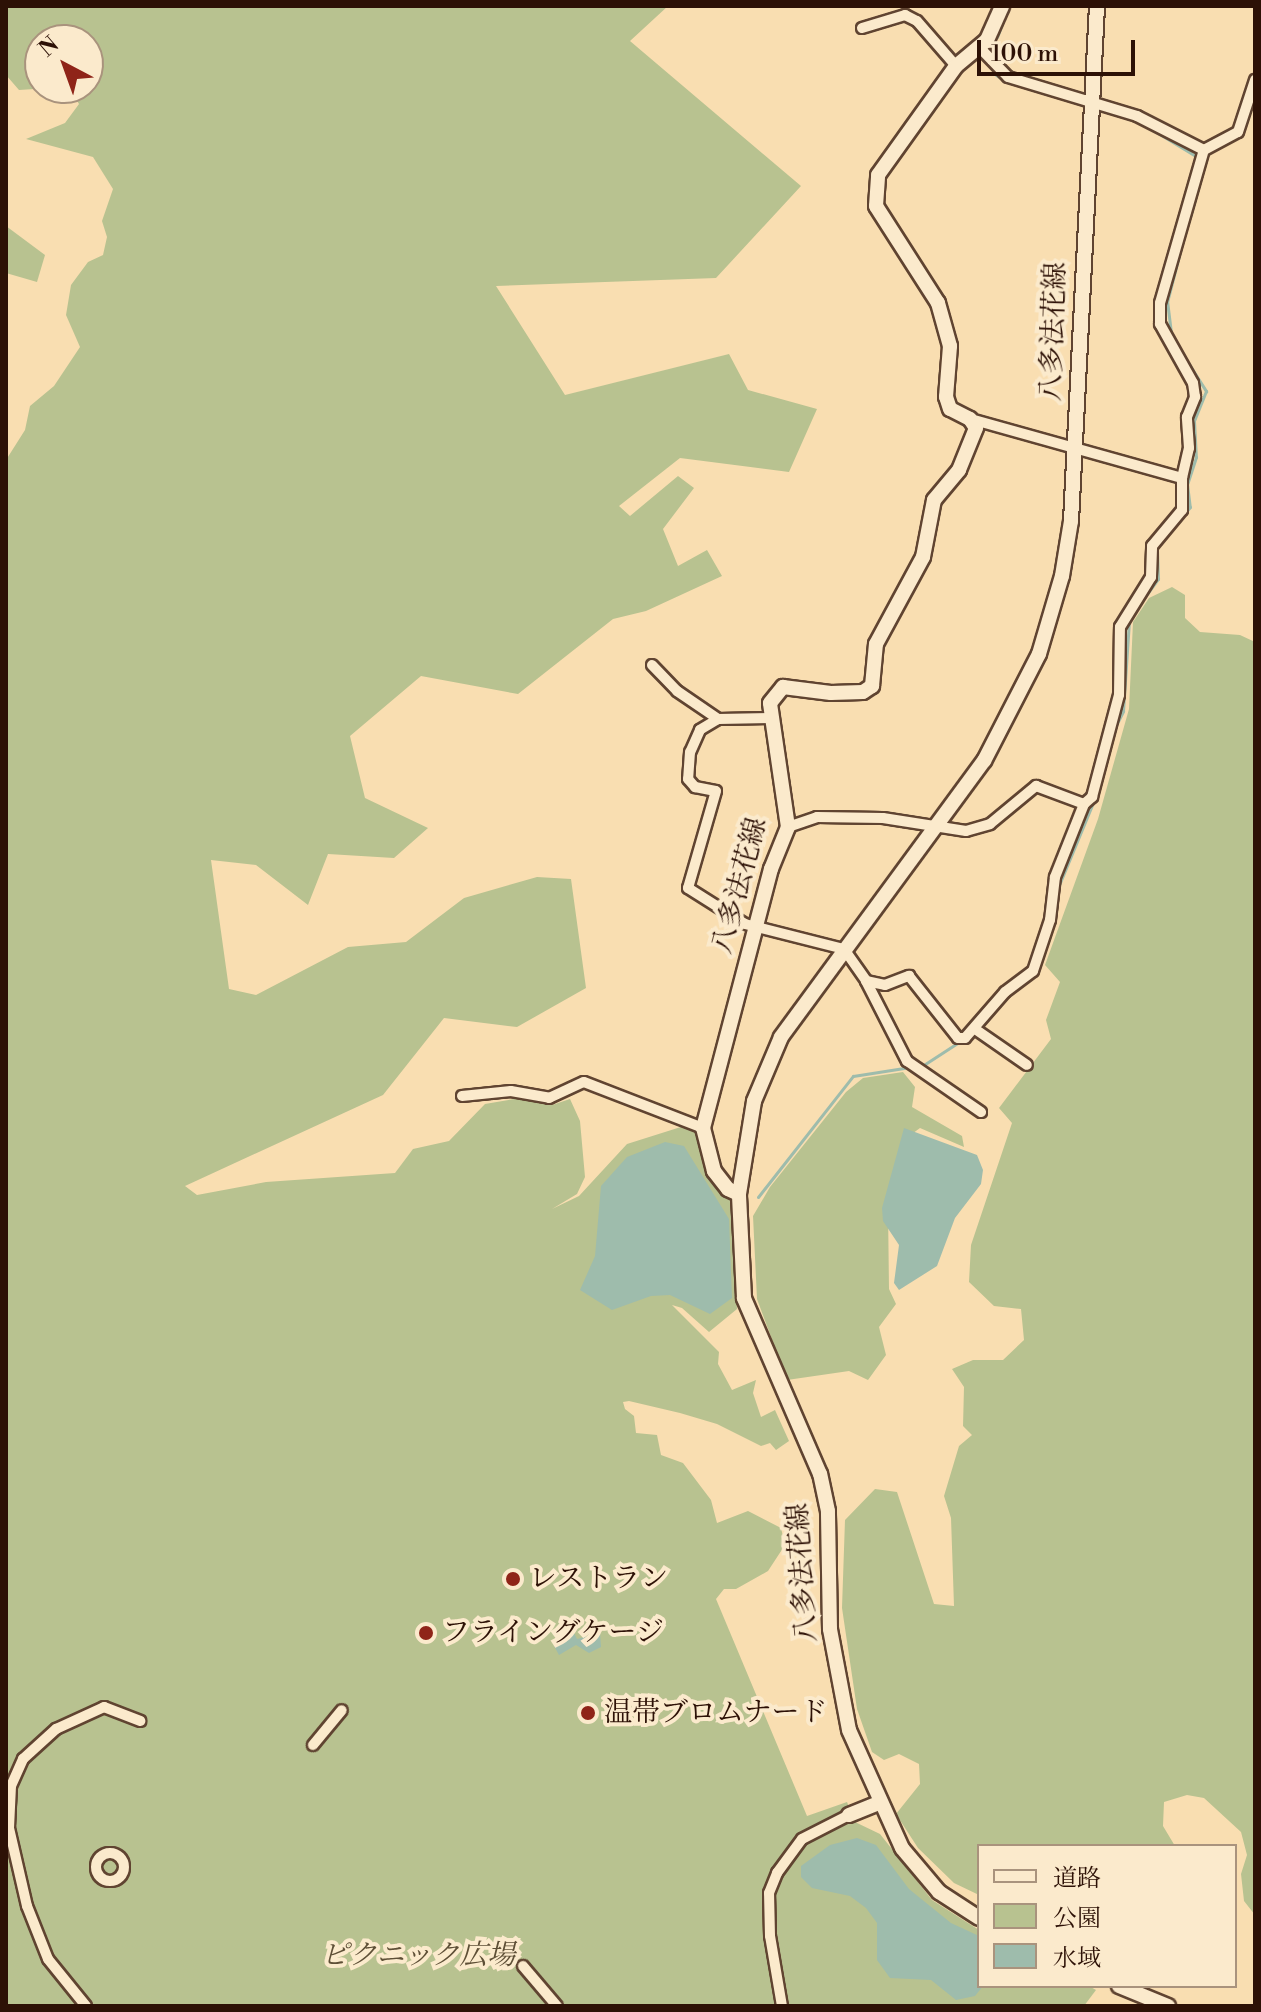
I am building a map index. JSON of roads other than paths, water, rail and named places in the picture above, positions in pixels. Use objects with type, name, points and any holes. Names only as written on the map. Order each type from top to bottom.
[{"type":"main road","points":[[770,718],[770,703],[783,687],[831,693],[863,692],[872,686],[876,644],[923,557],[934,500],[959,470],[976,428],[970,419],[950,409],[946,397],[950,346],[938,303],[876,206],[878,175],[956,66],[980,48],[1002,6]]},
{"type":"main road","name":"八多法花線","points":[[977,1917],[939,1892],[917,1869],[879,1803],[841,1705],[830,1629],[828,1511],[820,1474],[744,1298],[739,1194],[744,1143],[763,1074],[781,1037],[937,828],[1016,707],[1039,654],[1062,576],[1075,447],[1089,99],[1097,6]]},
{"type":"main road","name":"八多法花線","points":[[739,1194],[728,1189],[714,1171],[703,1128],[788,827],[770,718]]},
{"type":"main road","points":[[849,1815],[879,1803]]},
{"type":"main road","points":[[1124,1988],[1168,2006]]},
{"type":"street","points":[[862,28],[905,15],[917,21],[956,66]]},
{"type":"street","points":[[980,48],[1008,77],[1137,116],[1204,150]]},
{"type":"street","points":[[866,981],[885,985],[909,976],[958,1038],[975,1029],[1005,992],[1033,971],[1050,920],[1055,877],[1084,804],[1092,797],[1119,695],[1120,627],[1151,577],[1152,546],[1182,510],[1182,478],[1189,448],[1187,417],[1195,397],[1193,383],[1160,324],[1160,303],[1204,150],[1238,132],[1255,80]]},
{"type":"street","points":[[970,419],[1182,478]]},
{"type":"street","points":[[652,665],[677,691],[718,719]]},
{"type":"street","points":[[770,718],[718,719],[700,730],[690,752],[688,779],[695,787],[716,791],[688,888],[757,928],[844,949],[866,981],[907,1061],[981,1112]]},
{"type":"street","points":[[788,827],[817,817],[843,817],[883,818],[966,831],[990,824],[1036,786],[1084,804]]},
{"type":"street","points":[[975,1029],[1027,1065]]},
{"type":"street","points":[[462,1096],[511,1091],[549,1098],[584,1082],[703,1128]]},
{"type":"street","points":[[86,2006],[48,1959],[27,1906],[9,1828],[11,1786],[23,1759],[56,1729],[104,1707],[140,1721]]},
{"type":"street","points":[[313,1745],[342,1710]]},
{"type":"street","points":[[782,2006],[770,1936],[769,1893],[788,1854],[802,1839],[849,1815]]},
{"type":"street","points":[[523,1966],[557,2006]]},
{"type":"water","points":[[904,1128],[977,1155],[983,1170],[981,1184],[955,1218],[937,1266],[899,1290],[894,1283],[899,1245],[883,1221],[882,1208]]},
{"type":"water","points":[[665,1142],[684,1146],[729,1219],[732,1298],[710,1314],[670,1295],[651,1296],[612,1310],[580,1290],[595,1256],[601,1186],[627,1157]]},
{"type":"water","points":[[565,1628],[572,1629],[577,1639],[600,1633],[601,1647],[589,1653],[576,1645],[559,1655],[554,1646]]},
{"type":"water","points":[[857,1838],[876,1845],[909,1889],[951,1923],[977,1935],[977,1988],[981,1988],[975,1996],[956,2000],[931,1980],[890,1978],[877,1960],[877,1923],[866,1908],[850,1896],[812,1888],[801,1877],[801,1866],[830,1845]]},
{"type":"waterway","points":[[997,37],[1008,8]]},
{"type":"waterway","points":[[996,75],[1004,80]]},
{"type":"waterway","points":[[1148,127],[1199,158]]},
{"type":"waterway","points":[[1190,217],[1205,163]]},
{"type":"waterway","points":[[1171,333],[1167,302],[1181,248]]},
{"type":"waterway","points":[[1180,350],[1206,391],[1194,421],[1196,457],[1187,484],[1190,507],[1185,513]]},
{"type":"waterway","points":[[1144,598],[1158,579],[1157,546]]},
{"type":"waterway","points":[[1115,727],[1123,711],[1129,621]]},
{"type":"waterway","points":[[1059,885],[1094,800]]},
{"type":"waterway","points":[[1042,958],[1053,924]]},
{"type":"waterway","points":[[983,1011],[993,998]]},
{"type":"waterway","points":[[922,1066],[959,1042]]},
{"type":"waterway","points":[[758,1197],[853,1076],[910,1067]]},
{"type":"place","name":"レストラン","points":[[513,1579]]},
{"type":"place","name":"フライングケージ","points":[[426,1633]]},
{"type":"place","name":"温帯ブロムナード","points":[[588,1713]]},
{"type":"park label","name":"ピクニック広場","points":[[418,1956]]}]
